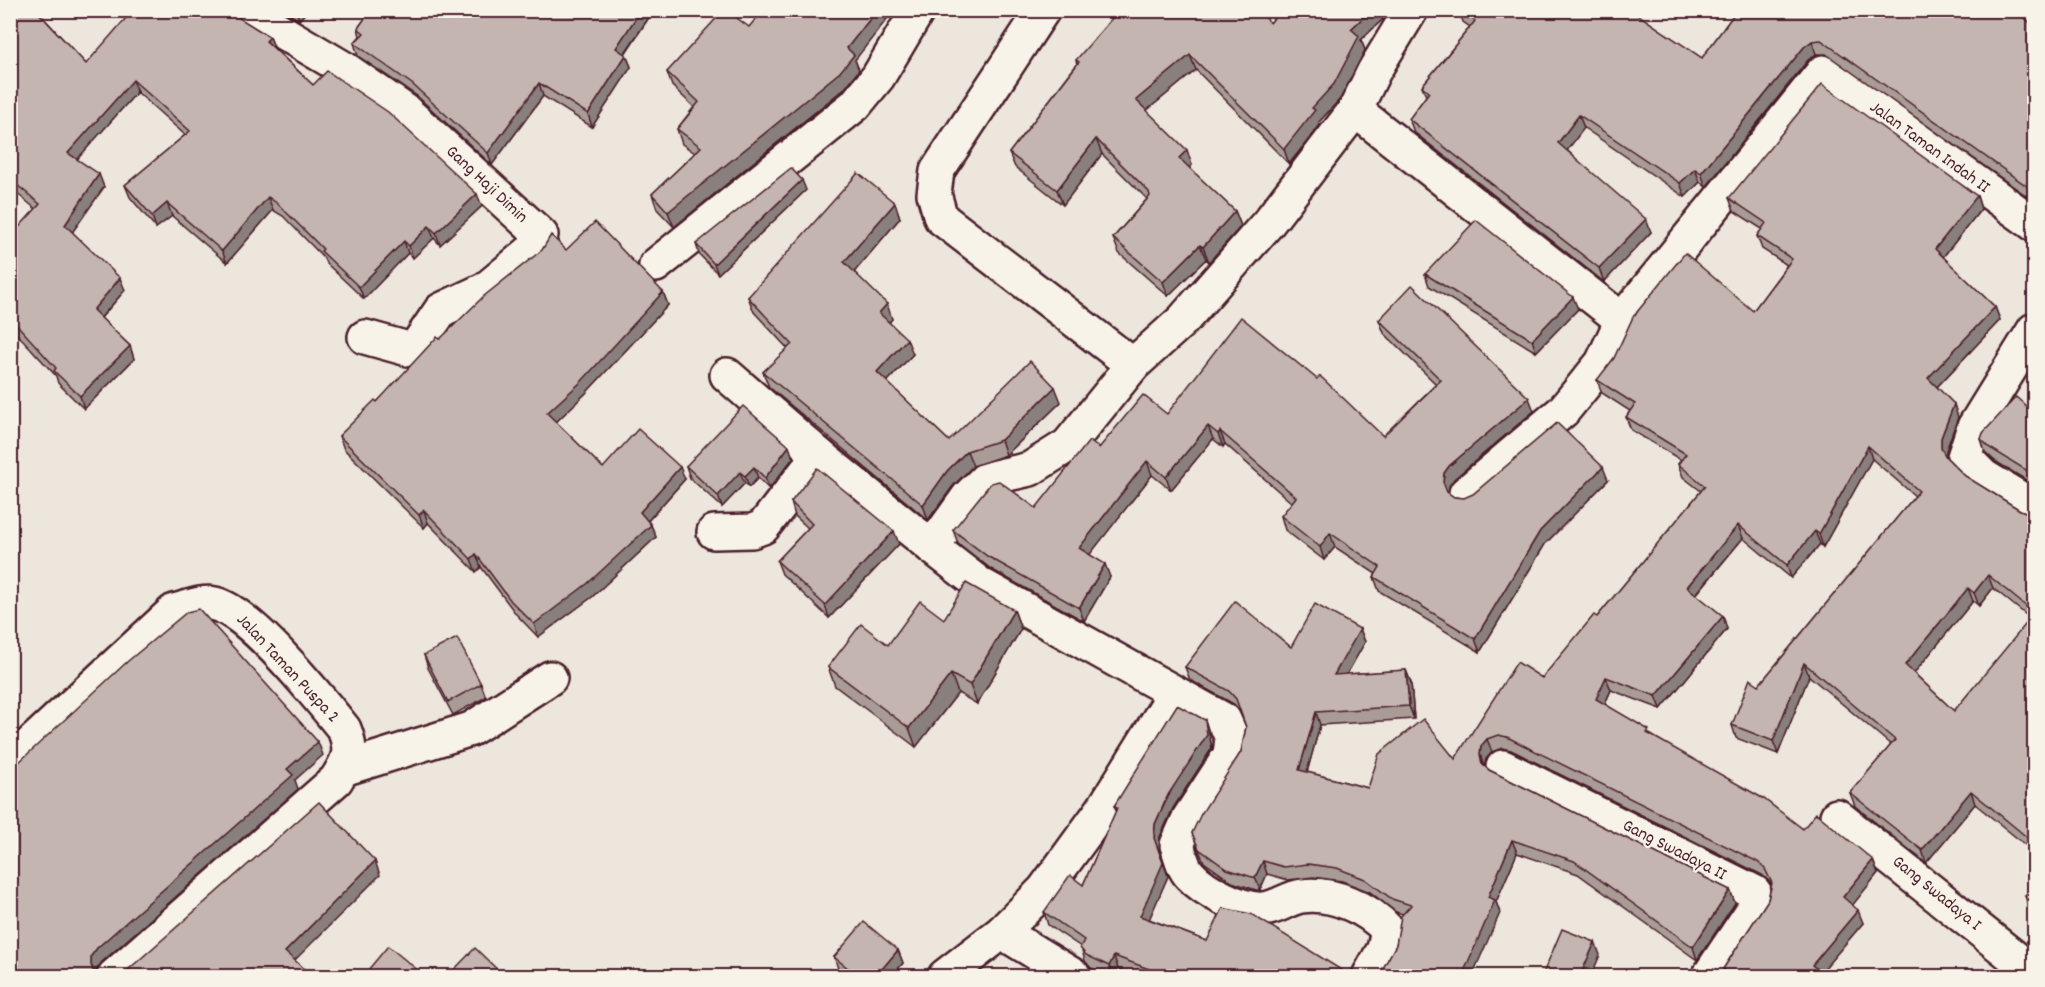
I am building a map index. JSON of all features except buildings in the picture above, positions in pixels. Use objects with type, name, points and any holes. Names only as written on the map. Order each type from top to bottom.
[{"type":"street","name":"Gang Haji Dimin","points":[[245,10],[345,69],[404,110],[541,235],[535,248],[486,289],[441,310],[416,347],[408,349],[365,338]]},
{"type":"street","points":[[656,265],[855,105],[878,77],[918,10]]},
{"type":"street","points":[[1043,10],[937,171],[934,194],[941,218],[1133,365]]},
{"type":"street","points":[[932,547],[968,497],[986,479],[1030,469],[1068,446],[1133,365],[1183,320],[1261,231],[1355,110],[1374,71],[1411,10]]},
{"type":"street","name":"Jalan Taman Indah II","points":[[1622,320],[1823,72],[2034,224]]},
{"type":"street","points":[[1355,110],[1622,320],[1602,363],[1563,411],[1466,494]]},
{"type":"street","points":[[2034,330],[1974,427],[1964,457],[1983,476],[2034,507]]},
{"type":"street","points":[[727,375],[819,456],[981,585],[1224,720],[1232,738],[1230,755],[1189,818],[1177,845],[1188,874],[1222,899],[1260,909],[1279,906],[1301,896],[1342,900],[1374,915],[1388,930],[1384,949],[1369,976]]},
{"type":"street","points":[[714,532],[752,531],[763,527],[819,456]]},
{"type":"street","name":"Jalan Taman Puspa 2","points":[[10,763],[174,611],[213,603],[231,610],[264,640],[344,729],[350,744],[343,769]]},
{"type":"street","points":[[114,976],[336,780],[343,769],[471,729],[550,678]]},
{"type":"street","points":[[945,976],[1002,932],[1044,890],[1103,809],[1175,693]]},
{"type":"street","name":"Gang Swadaya II","points":[[1503,767],[1754,892],[1758,898],[1755,907],[1709,976]]},
{"type":"street","name":"Gang Swadaya I","points":[[1837,816],[2034,973]]},
{"type":"street","points":[[1002,932],[1074,976]]}]
